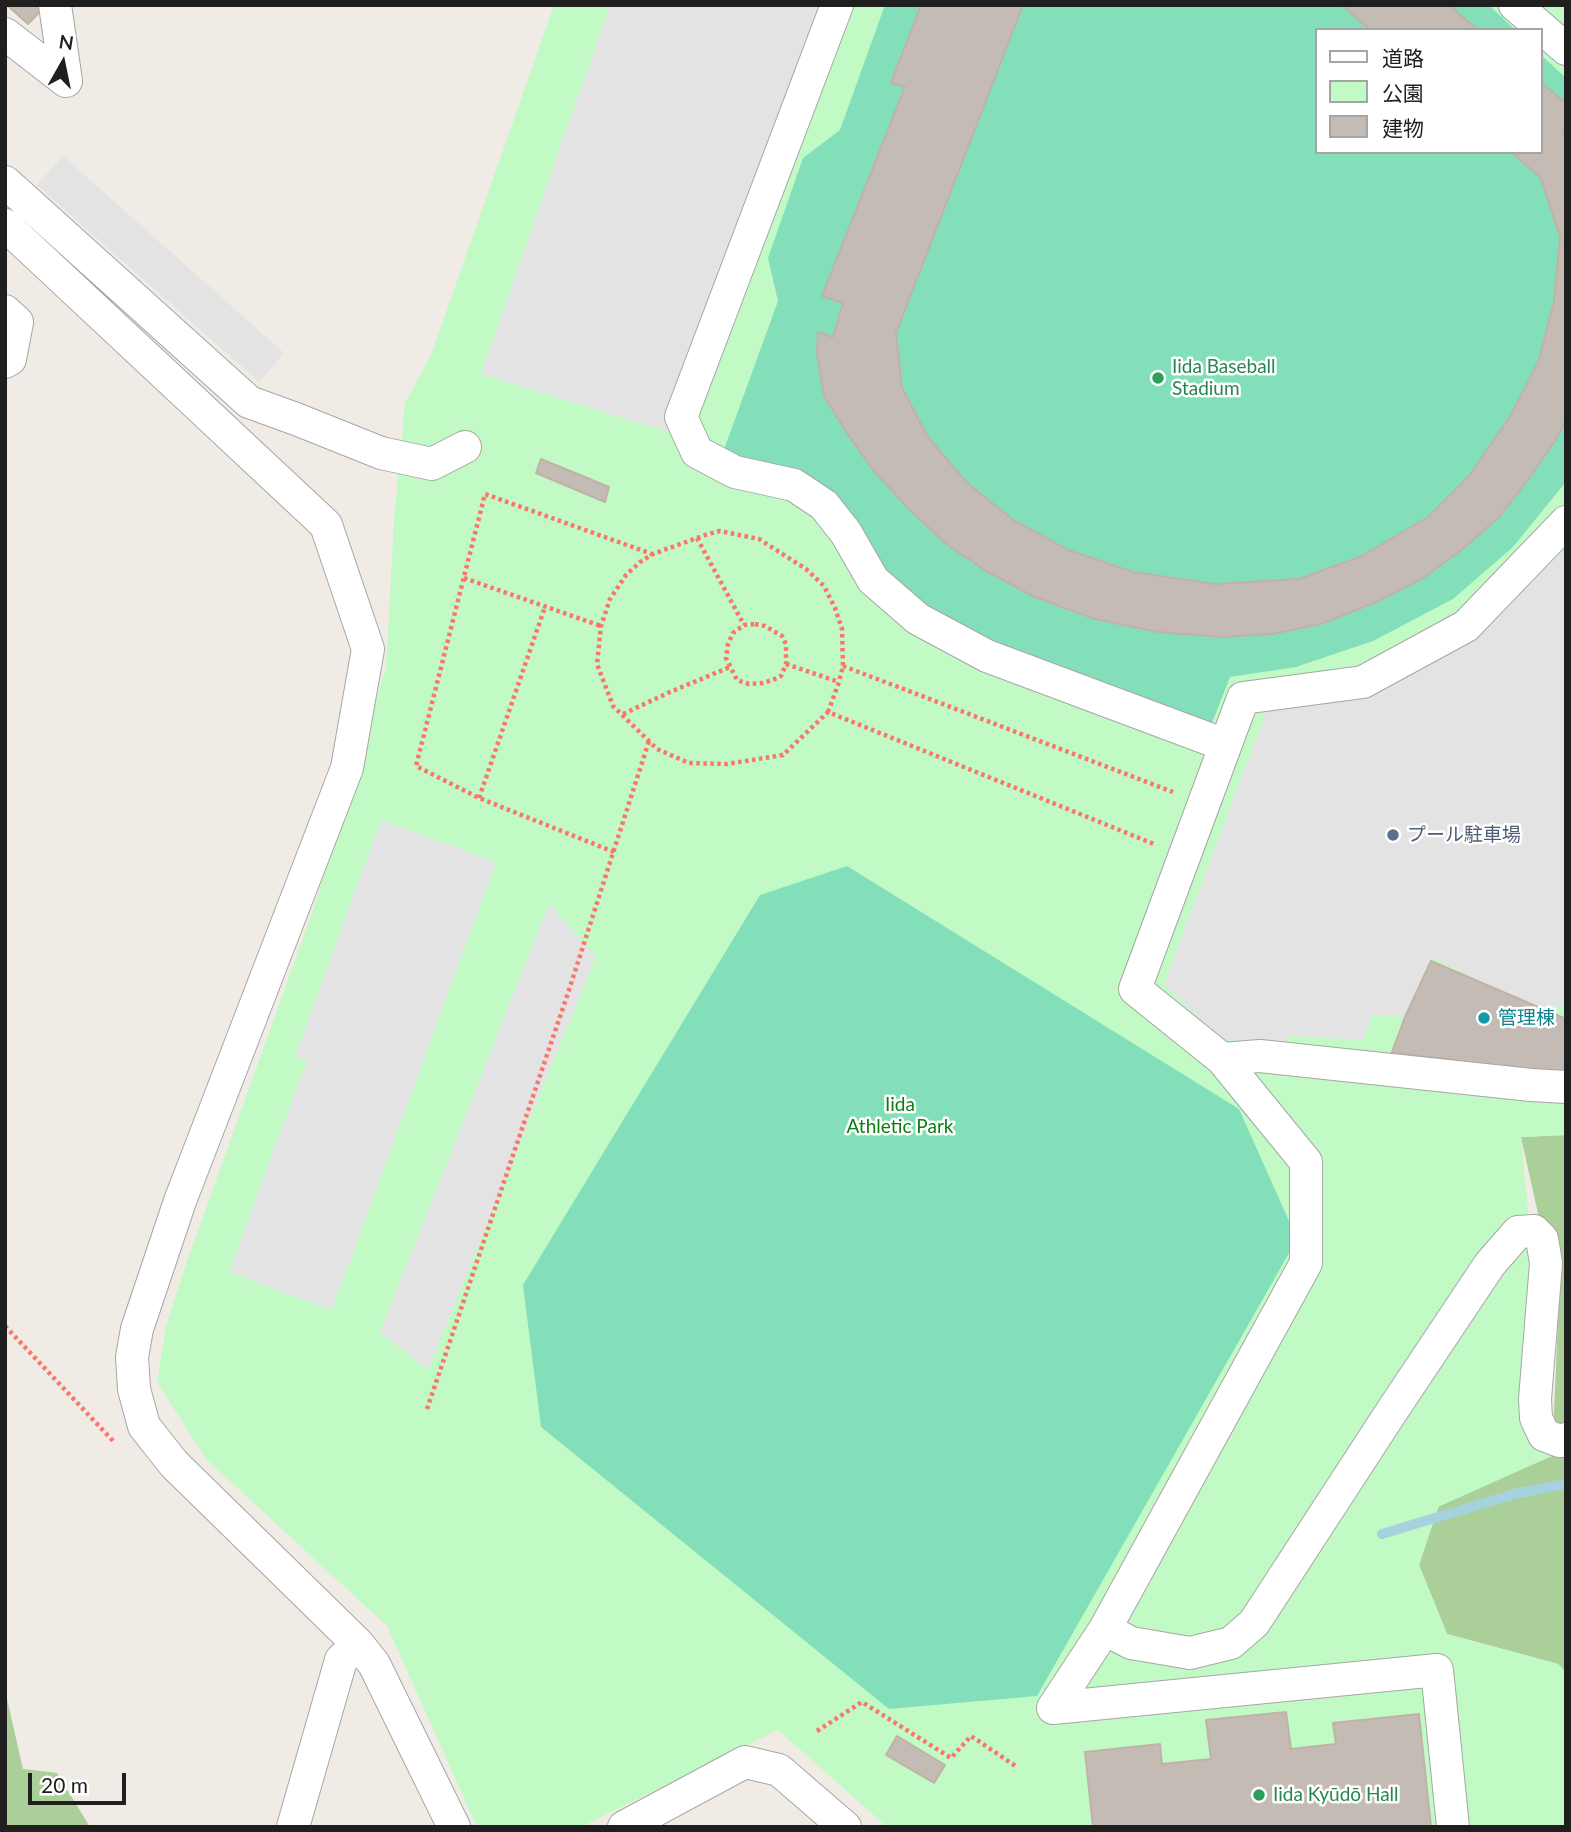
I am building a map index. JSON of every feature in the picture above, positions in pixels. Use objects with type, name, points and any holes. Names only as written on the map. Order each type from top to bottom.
[{"type":"street","points":[[5,33],[66,81],[55,5]]},
{"type":"street","points":[[837,5],[681,417],[697,452],[735,472],[794,485],[824,505],[846,533],[873,580],[918,619],[986,656],[1226,745]]},
{"type":"street","points":[[1515,5],[1542,28]]},
{"type":"street","points":[[1543,29],[1566,49]]},
{"type":"street","points":[[5,182],[248,402],[381,453],[432,464],[466,447]]},
{"type":"street","points":[[5,225],[326,525],[368,649],[347,768],[180,1201],[137,1329],[132,1357],[134,1389],[144,1426],[174,1464],[358,1644],[374,1664],[454,1827]]},
{"type":"street","points":[[5,311],[17,322],[10,359],[5,362]]},
{"type":"street","points":[[1453,1827],[1437,1670],[1053,1708],[1105,1629],[1306,1263],[1306,1162],[1222,1059],[1135,989],[1243,698],[1363,682],[1466,626],[1566,522]]},
{"type":"street","points":[[1222,1059],[1260,1056],[1566,1087]]},
{"type":"street","points":[[1105,1629],[1131,1643],[1190,1653],[1231,1643],[1254,1623],[1490,1264],[1518,1232],[1534,1231],[1542,1239],[1546,1263],[1535,1399],[1536,1418],[1544,1435],[1560,1441],[1566,1439]]},
{"type":"street","points":[[293,1827],[341,1660],[358,1644]]},
{"type":"street","points":[[624,1827],[745,1762],[779,1770],[845,1827]]},
{"type":"path","points":[[614,852],[480,798],[416,766],[485,494],[653,554]]},
{"type":"path","points":[[720,531],[759,539],[806,569],[824,586],[835,608],[842,629],[843,666],[839,682],[828,712],[783,755],[727,764],[689,762],[657,749],[613,706],[597,664],[601,626],[610,599],[626,575],[640,562],[653,554],[697,538],[720,531]]},
{"type":"path","points":[[697,538],[744,625]]},
{"type":"path","points":[[464,578],[601,626]]},
{"type":"path","points":[[480,798],[545,607]]},
{"type":"path","points":[[744,625],[765,626],[782,636],[786,644],[786,664],[781,676],[763,683],[749,684],[737,680],[726,658],[733,633],[744,625]]},
{"type":"path","points":[[786,664],[839,682]]},
{"type":"path","points":[[843,666],[1203,804]]},
{"type":"path","points":[[623,714],[730,667]]},
{"type":"path","points":[[828,712],[1184,856]]},
{"type":"path","points":[[426,1409],[569,990],[649,740]]},
{"type":"path","points":[[817,1731],[862,1702],[951,1758],[971,1735],[1017,1767]]},
{"type":"green space","name":"Iida Athletic Park","points":[[554,5],[1560,5],[1566,10],[1566,1135],[1521,1137],[1552,1456],[1438,1507],[1419,1565],[1447,1634],[1558,1664],[1566,1672],[1566,1827],[887,1827],[778,1730],[581,1827],[477,1827],[387,1626],[206,1459],[157,1382],[166,1326],[313,910],[386,668],[394,519],[405,403],[431,355]]},
{"type":"green space","name":"Iida Baseball Stadium","points":[[885,5],[1489,5],[1513,28],[1316,28],[1316,154],[1543,154],[1543,57],[1566,78],[1565,483],[1513,547],[1453,599],[1373,641],[1296,667],[1230,677],[1210,728],[991,647],[927,610],[877,572],[853,521],[722,455],[778,301],[768,258],[803,158],[840,130]]},
{"type":"green space","points":[[847,866],[1239,1109],[1297,1239],[1037,1696],[889,1709],[541,1427],[523,1285],[760,895]]},
{"type":"green space","points":[[1566,1135],[1566,1672],[1558,1664],[1447,1634],[1419,1565],[1441,1499],[1552,1456],[1559,1300],[1521,1137]]},
{"type":"green space","points":[[5,1690],[23,1769],[57,1773],[90,1827],[5,1827]]},
{"type":"shaded area","points":[[610,5],[829,5],[688,438],[481,374]]},
{"type":"shaded area","points":[[63,156],[284,353],[259,382],[37,185]]},
{"type":"shaded area","name":"プール駐車場","points":[[1566,549],[1566,1000],[1551,1015],[1431,957],[1405,1017],[1372,1015],[1363,1040],[1290,1036],[1284,1044],[1220,1039],[1164,984],[1266,712],[1379,686],[1474,634]]},
{"type":"shaded area","points":[[381,820],[496,862],[332,1310],[229,1272],[307,1060],[295,1056]]},
{"type":"shaded area","points":[[549,904],[596,956],[428,1370],[380,1332]]},
{"type":"building","points":[[7,5],[46,5],[28,24]]},
{"type":"building","points":[[921,5],[1023,5],[896,333],[902,388],[928,437],[966,482],[1012,519],[1068,550],[1133,572],[1215,584],[1299,579],[1362,556],[1428,517],[1469,476],[1511,415],[1539,360],[1554,301],[1560,237],[1541,178],[1513,154],[1543,154],[1543,85],[1566,103],[1566,127],[1561,133],[1566,137],[1566,420],[1555,441],[1499,517],[1464,548],[1423,578],[1376,602],[1324,623],[1273,634],[1221,637],[1158,632],[1095,619],[1035,597],[986,571],[945,543],[907,507],[873,470],[824,396],[817,353],[818,332],[833,337],[843,303],[822,296],[905,87],[891,83]]},
{"type":"building","points":[[1342,5],[1449,5],[1476,28],[1368,28]]},
{"type":"building","points":[[541,459],[609,487],[605,502],[536,473]]},
{"type":"building","name":"管理棟","points":[[1431,961],[1566,1019],[1566,1074],[1392,1052]]},
{"type":"building","name":"Iida Kyūdō Hall","points":[[1286,1712],[1291,1749],[1336,1744],[1333,1723],[1419,1714],[1431,1827],[1093,1827],[1085,1752],[1160,1744],[1162,1764],[1211,1759],[1206,1720]]},
{"type":"building","points":[[897,1736],[945,1765],[934,1783],[886,1755]]},
{"type":"waterway","points":[[1382,1534],[1514,1494],[1566,1484]]},
{"type":"place","name":"Iida Baseball Stadium","points":[[1158,378]]},
{"type":"place","name":"プール駐車場","points":[[1393,835]]},
{"type":"place","name":"管理棟","points":[[1484,1018]]},
{"type":"place","name":"Iida Kyūdō Hall","points":[[1259,1795]]}]
